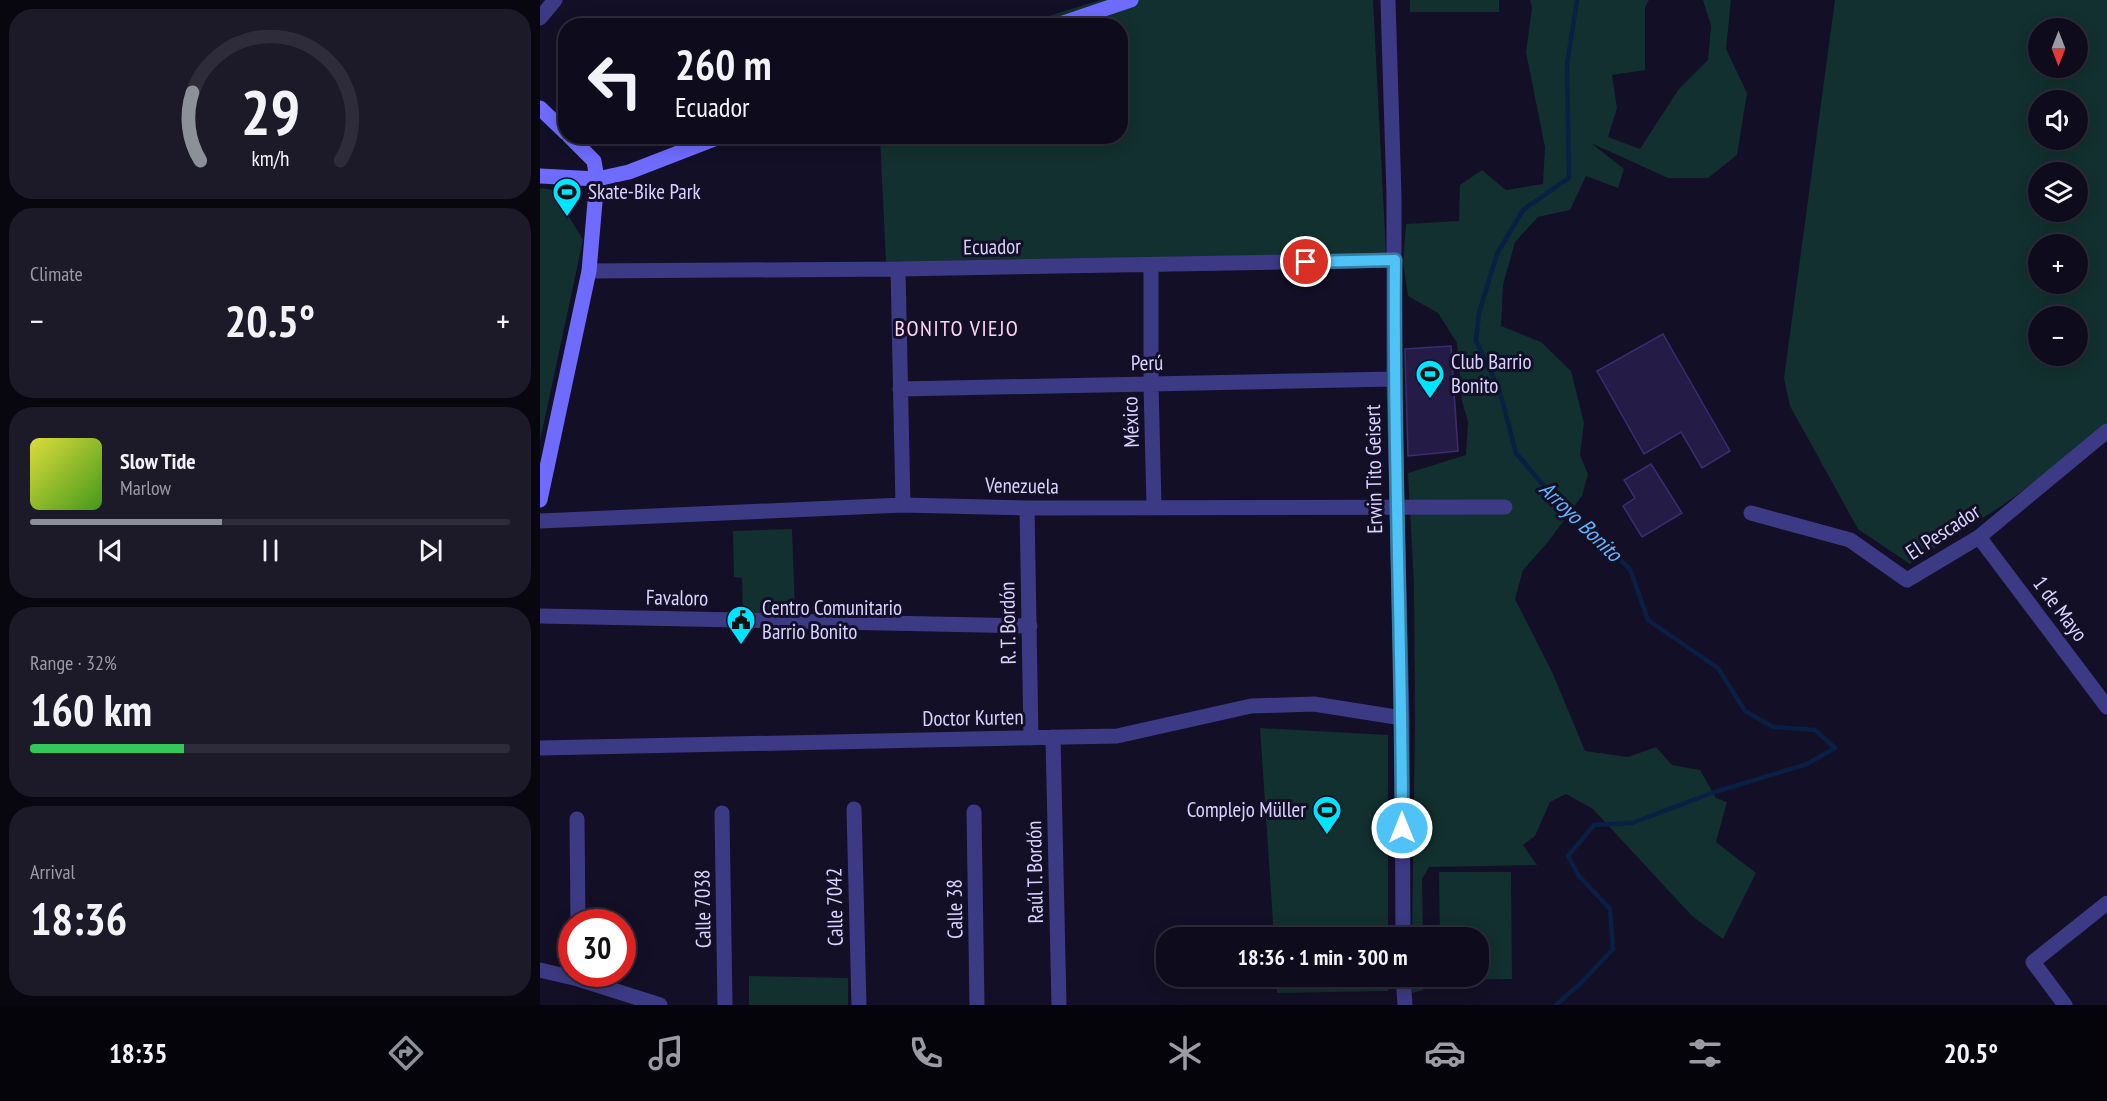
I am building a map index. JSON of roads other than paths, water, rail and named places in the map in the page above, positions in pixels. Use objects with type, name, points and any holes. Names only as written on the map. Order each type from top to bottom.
[{"type":"main road","points":[[1078,18],[1131,0]]},
{"type":"main road","points":[[540,108],[558,125]]},
{"type":"main road","points":[[540,500],[589,271],[597,179],[594,161],[577,144]]},
{"type":"main road","points":[[540,176],[597,179],[629,172],[701,144]]},
{"type":"street","points":[[540,18],[555,0]]},
{"type":"street","name":"Erwin Tito Geisert","points":[[1388,0],[1395,260],[1394,379],[1402,718],[1403,927]]},
{"type":"street","name":"Ecuador","points":[[589,271],[898,269],[1395,260]]},
{"type":"street","name":"México","points":[[1151,265],[1154,506]]},
{"type":"street","points":[[898,269],[903,504]]},
{"type":"street","name":"Perú","points":[[900,388],[1394,379]]},
{"type":"street","name":"El Pescador","points":[[1751,513],[1850,540],[1907,580],[1979,537],[2107,431]]},
{"type":"street","name":"Venezuela","points":[[540,520],[903,504],[1027,508],[1504,507]]},
{"type":"street","name":"R. T. Bordón","points":[[1027,508],[1031,738]]},
{"type":"street","name":"1 de Mayo","points":[[1979,537],[2107,707]]},
{"type":"street","name":"Favaloro","points":[[540,616],[1030,626]]},
{"type":"street","name":"Doctor Kurten","points":[[540,748],[1116,736],[1251,706],[1314,704],[1402,718]]},
{"type":"street","name":"Raúl T. Bordón","points":[[1053,737],[1059,1005]]},
{"type":"street","name":"Calle 7042","points":[[854,809],[859,1005]]},
{"type":"street","name":"Calle 38","points":[[974,812],[977,1005]]},
{"type":"street","name":"Calle 7038","points":[[722,813],[725,1005]]},
{"type":"street","points":[[578,819],[578,909]]},
{"type":"street","points":[[2065,1005],[2033,962],[2107,903]]},
{"type":"street","points":[[540,970],[558,973]]},
{"type":"street","points":[[606,987],[643,1002],[660,1005]]},
{"type":"street","points":[[1404,987],[1405,1005]]},
{"type":"waterway","name":"Arroyo Bonito","points":[[1556,1005],[1581,983],[1613,949],[1610,909],[1579,876],[1568,856],[1594,825],[1632,823],[1712,793],[1807,764],[1835,748],[1815,730],[1773,727],[1745,711],[1718,668],[1648,620],[1630,569],[1561,506],[1516,453],[1499,389],[1476,341],[1479,313],[1497,254],[1523,210],[1569,178],[1567,65],[1577,0]]},
{"type":"place","name":"Skate-Bike Park","points":[[567,218]]},
{"type":"place","name":"Club Barrio Bonito","points":[[1430,400]]},
{"type":"place","name":"Centro Comunitario Barrio Bonito","points":[[741,646]]},
{"type":"place","name":"Complejo Müller","points":[[1327,836]]},
{"type":"district","name":"BONITO VIEJO","points":[[957,328]]}]
